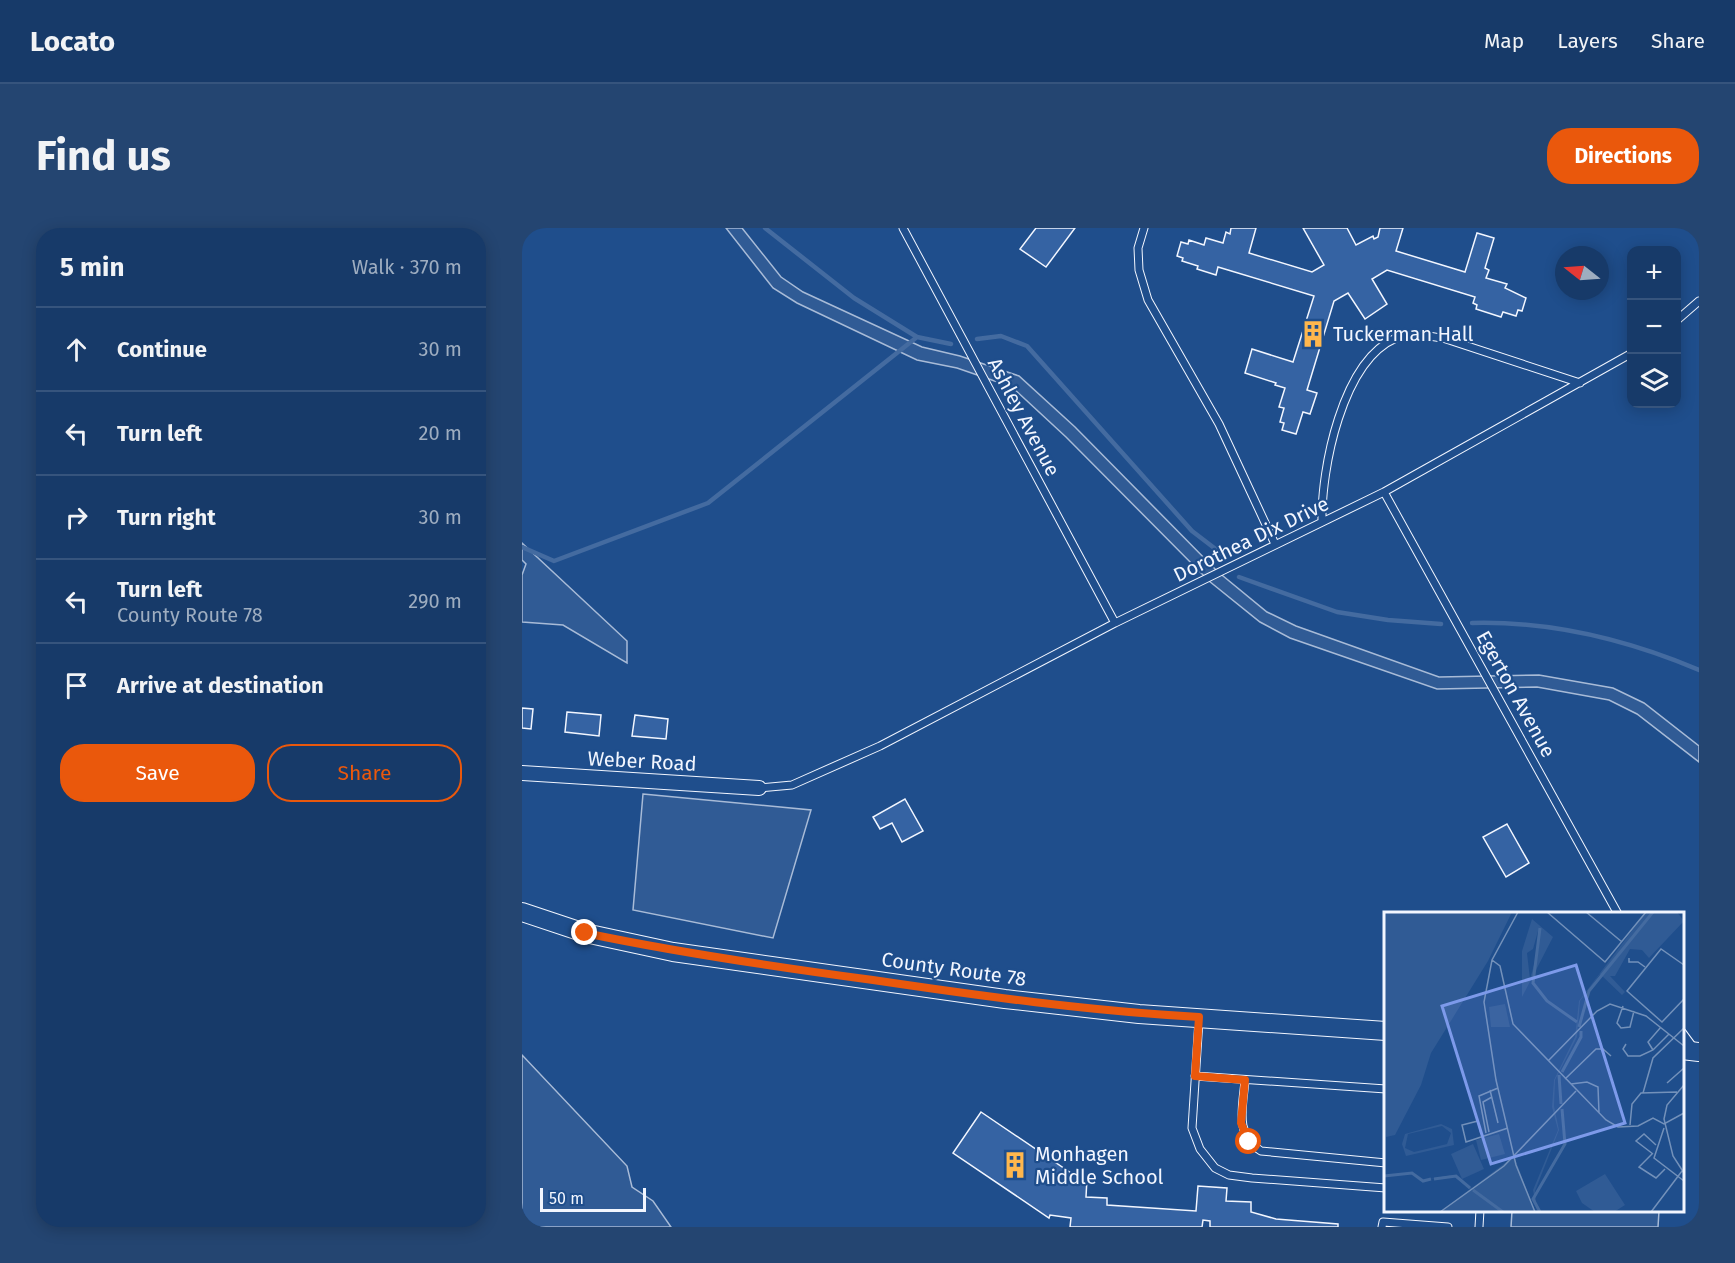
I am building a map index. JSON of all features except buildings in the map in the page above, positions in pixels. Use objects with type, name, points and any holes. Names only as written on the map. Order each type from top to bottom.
[{"type":"street","name":"Weber Road","points":[[522,773],[759,788]]},
{"type":"street","name":"County Route 78","points":[[522,912],[585,933],[673,952],[1005,999],[1139,1014],[1384,1031]]},
{"type":"lane","name":"Ashley Avenue","points":[[903,228],[1115,623]]},
{"type":"lane","points":[[1144,228],[1138,248],[1148,300],[1219,424],[1275,544]]},
{"type":"lane","points":[[1681,317],[1699,301]]},
{"type":"lane","points":[[1322,522],[1326,467],[1344,404],[1364,363],[1378,349],[1397,338],[1424,334],[1446,339],[1580,383]]},
{"type":"lane","name":"Dorothea Dix Drive","points":[[759,788],[792,785],[880,746],[1115,623],[1384,492],[1630,354]]},
{"type":"lane","name":"Egerton Avenue","points":[[1384,492],[1617,912]]},
{"type":"lane","points":[[1199,1017],[1192,1121],[1195,1139],[1209,1161],[1222,1172],[1252,1178],[1384,1188]]},
{"type":"lane","points":[[1684,1034],[1694,1053]]},
{"type":"lane","points":[[1195,1076],[1384,1089]]},
{"type":"lane","points":[[1245,1080],[1242,1130],[1249,1142],[1261,1151],[1384,1163]]},
{"type":"lane","points":[[1479,1227],[1480,1212]]},
{"type":"lane","points":[[1382,1227],[1383,1222],[1448,1227]]},
{"type":"shaded area","points":[[726,228],[742,228],[781,277],[803,292],[922,347],[960,356],[1019,376],[1075,427],[1217,571],[1267,612],[1296,626],[1439,677],[1539,675],[1613,688],[1644,703],[1699,746],[1699,762],[1637,714],[1609,700],[1537,687],[1437,689],[1290,638],[1260,622],[1209,581],[1066,437],[1012,387],[957,368],[917,360],[797,303],[773,288]]},
{"type":"shaded area","points":[[522,543],[627,641],[627,663],[563,625],[522,622],[522,575],[526,564],[522,560]]},
{"type":"shaded area","points":[[643,794],[811,810],[773,938],[633,910]]},
{"type":"shaded area","points":[[522,1055],[627,1166],[632,1187],[653,1201],[671,1227],[522,1227]]},
{"type":"shaded area","points":[[1512,1212],[1659,1212],[1658,1227],[1511,1227]]},
{"type":"waterway","points":[[765,228],[854,298],[917,337],[951,344]]},
{"type":"waterway","points":[[977,339],[1001,336],[1027,346],[1192,531],[1226,557]]},
{"type":"waterway","points":[[522,547],[554,561],[708,503],[917,337]]},
{"type":"waterway","points":[[1239,577],[1337,612],[1388,620],[1441,624]]},
{"type":"waterway","points":[[1472,623],[1530,625],[1588,634],[1672,659],[1699,670]]},
{"type":"place","name":"Tuckerman Hall","points":[[1313,334]]},
{"type":"place","name":"Monhagen Middle School","points":[[1015,1165]]},
{"type":"route","points":[[585,933],[673,952],[1005,999],[1139,1014],[1199,1017],[1195,1076],[1245,1080],[1241,1123],[1249,1142]]}]
